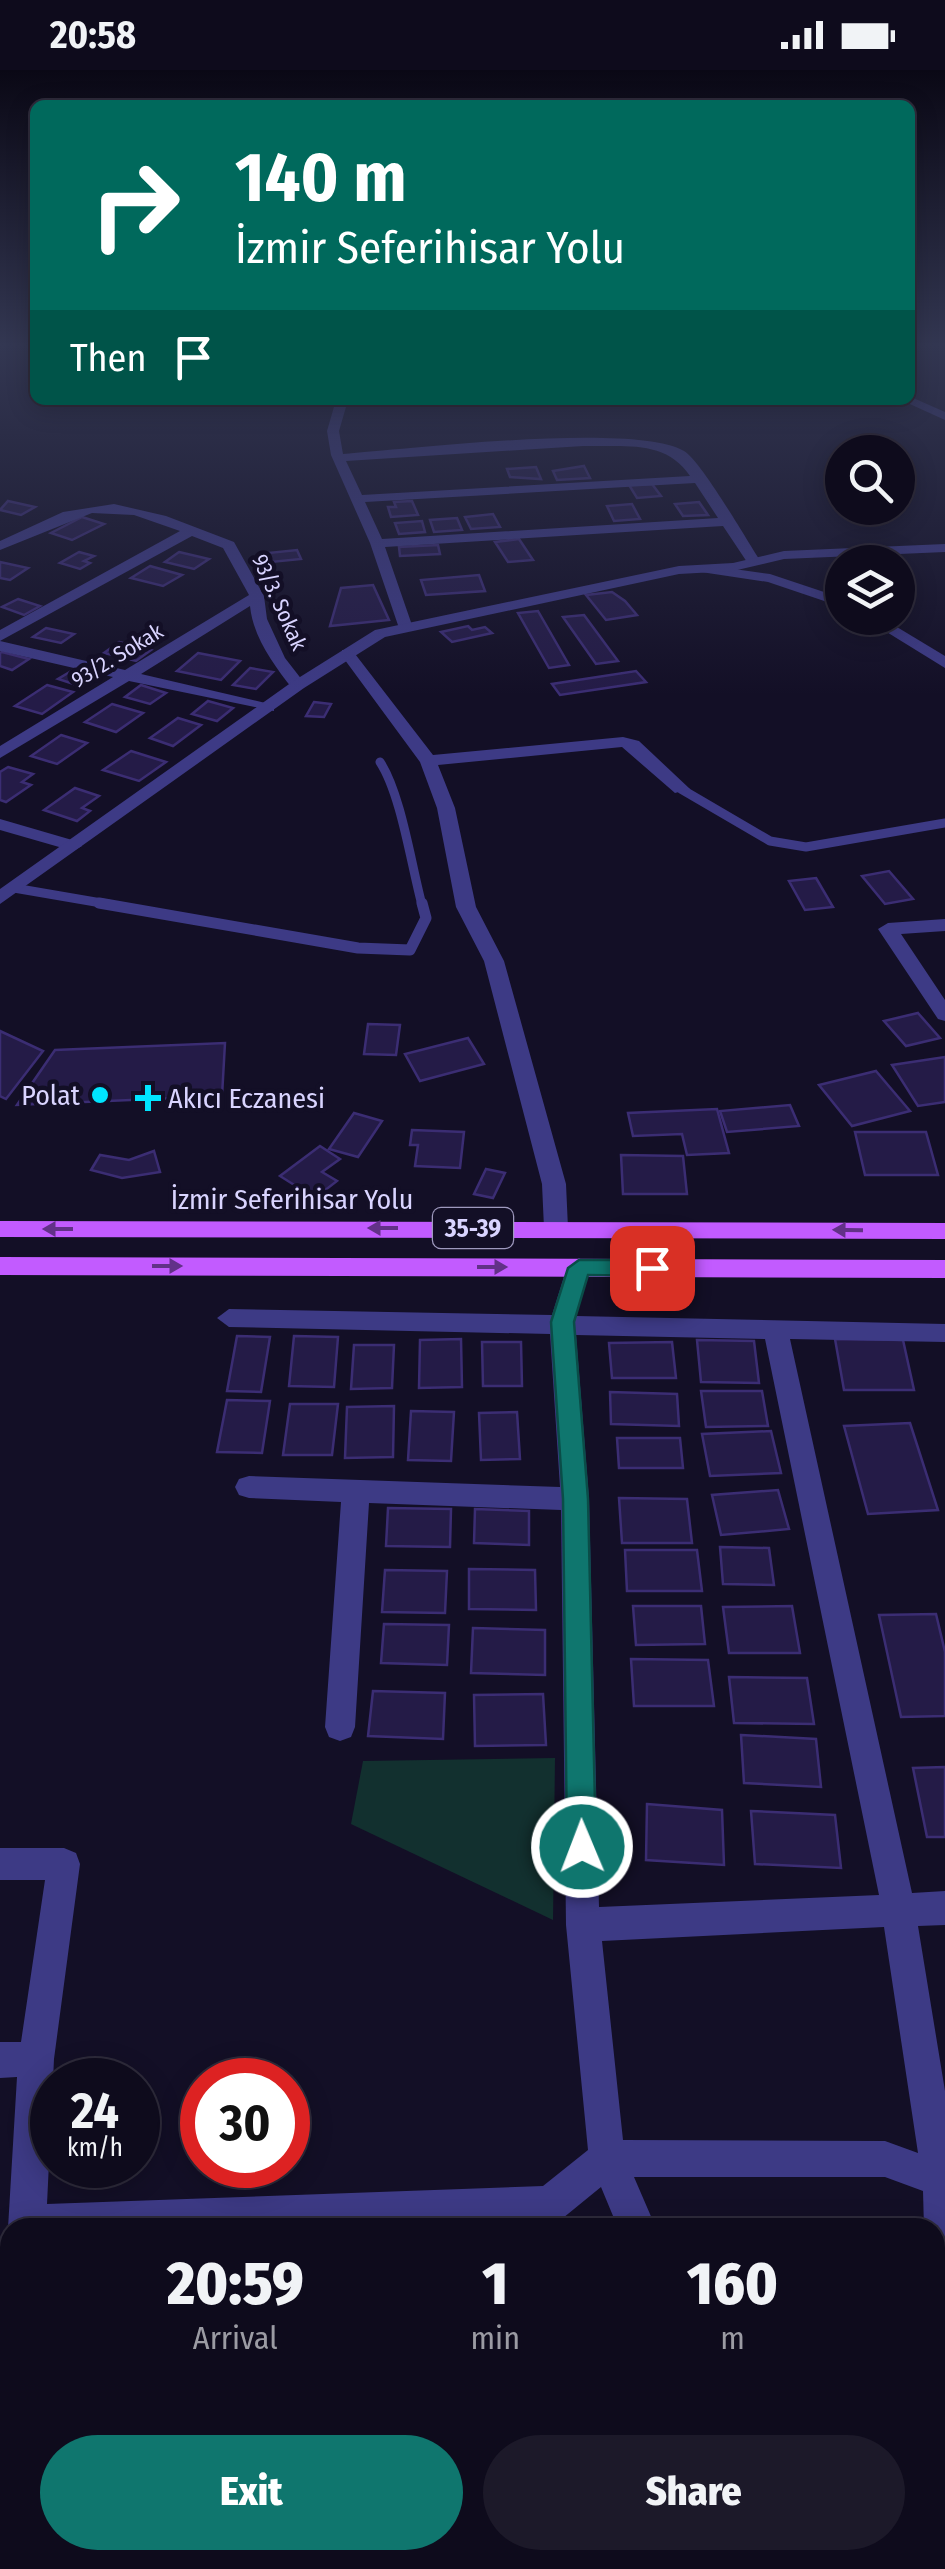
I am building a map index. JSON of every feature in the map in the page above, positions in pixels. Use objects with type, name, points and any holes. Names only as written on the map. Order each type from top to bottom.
[{"type":"main road","name":"İzmir Seferihisar Yolu","points":[[0,1229],[945,1231]]},
{"type":"main road","name":"35-39","points":[[0,1266],[945,1269]]},
{"type":"street","points":[[340,462],[377,543],[405,628]]},
{"type":"street","points":[[688,462],[724,522],[754,562]]},
{"type":"street","points":[[356,499],[701,479]]},
{"type":"street","name":"93/3. Sokak","points":[[0,546],[54,518],[114,504],[229,546],[257,596],[258,619],[271,646],[298,684],[7,893]]},
{"type":"street","points":[[377,543],[724,522]]},
{"type":"street","points":[[0,636],[191,531]]},
{"type":"street","points":[[298,684],[380,633],[784,554],[945,548]]},
{"type":"street","points":[[706,568],[770,578],[825,597]]},
{"type":"street","name":"93/2. Sokak","points":[[0,752],[257,596]]},
{"type":"street","points":[[899,635],[945,664]]},
{"type":"street","points":[[0,646],[268,708]]},
{"type":"street","points":[[348,654],[428,760],[446,808],[466,907],[494,961],[554,1184],[556,1228]]},
{"type":"street","points":[[428,760],[622,742],[632,745],[681,789]]},
{"type":"street","points":[[0,824],[73,846]]},
{"type":"street","points":[[941,1003],[888,929],[945,925]]},
{"type":"street","points":[[579,1268],[562,1322],[576,1499],[583,1924],[607,2158],[632,2218]]},
{"type":"street","points":[[229,1318],[945,1333]]},
{"type":"street","points":[[776,1332],[898,1907],[943,2180],[944,2218]]},
{"type":"street","points":[[249,1487],[576,1499]]},
{"type":"street","points":[[340,1728],[356,1491]]},
{"type":"street","points":[[0,1864],[64,1864],[18,2059],[27,2218]]},
{"type":"street","points":[[583,1924],[898,1907],[945,1908]]},
{"type":"street","points":[[217,2218],[550,2204],[607,2158],[885,2160],[943,2180]]},
{"type":"lane","points":[[7,893],[319,942],[410,950],[426,918],[400,826],[395,785],[380,762]]},
{"type":"lane","points":[[681,789],[770,841],[806,847],[945,823]]},
{"type":"green space","points":[[555,1758],[553,1920],[351,1824],[363,1761]]},
{"type":"building","points":[[584,466],[590,478],[557,480],[553,471]]},
{"type":"building","points":[[536,467],[541,479],[510,477],[507,469]]},
{"type":"building","points":[[652,484],[661,496],[637,498],[629,485]]},
{"type":"building","points":[[8,501],[35,507],[21,515],[0,510]]},
{"type":"building","points":[[412,501],[418,515],[391,517],[388,507],[396,507],[394,502]]},
{"type":"building","points":[[699,502],[708,515],[683,516],[675,504]]},
{"type":"building","points":[[632,504],[640,519],[614,521],[607,506]]},
{"type":"building","points":[[493,514],[500,527],[471,529],[465,517]]},
{"type":"building","points":[[82,517],[104,524],[72,540],[51,533]]},
{"type":"building","points":[[457,518],[462,530],[434,532],[430,520]]},
{"type":"building","points":[[422,521],[425,532],[399,534],[395,523]]},
{"type":"building","points":[[519,539],[533,560],[508,562],[495,542]]},
{"type":"building","points":[[438,545],[440,554],[400,556],[399,547]]},
{"type":"building","points":[[297,550],[301,559],[271,562],[268,553]]},
{"type":"building","points":[[79,552],[94,556],[84,561],[90,563],[80,569],[60,563]]},
{"type":"building","points":[[179,552],[209,559],[194,569],[165,562]]},
{"type":"building","points":[[0,562],[28,568],[10,580],[0,578]]},
{"type":"building","points":[[150,566],[182,575],[163,586],[131,578]]},
{"type":"building","points":[[479,575],[485,591],[426,595],[421,580]]},
{"type":"building","points":[[373,585],[389,620],[330,626],[341,588]]},
{"type":"building","points":[[612,592],[637,615],[606,620],[586,595]]},
{"type":"building","points":[[18,599],[40,606],[24,615],[2,607]]},
{"type":"building","points":[[538,611],[569,665],[549,668],[518,613]]},
{"type":"building","points":[[584,615],[618,661],[596,664],[563,617]]},
{"type":"building","points":[[468,626],[472,630],[485,627],[492,633],[452,642],[441,632]]},
{"type":"building","points":[[46,628],[74,634],[61,643],[33,637]]},
{"type":"building","points":[[119,642],[151,650],[136,661],[104,653]]},
{"type":"building","points":[[0,653],[29,659],[12,670],[0,666]]},
{"type":"building","points":[[198,653],[240,661],[221,680],[177,671]]},
{"type":"building","points":[[250,668],[273,672],[256,689],[233,685]]},
{"type":"building","points":[[73,670],[91,675],[77,685],[58,679]]},
{"type":"building","points":[[636,671],[646,682],[560,695],[552,684]]},
{"type":"building","points":[[47,685],[73,692],[42,714],[15,706]]},
{"type":"building","points":[[141,685],[166,693],[150,704],[125,697]]},
{"type":"building","points":[[208,701],[233,708],[217,721],[192,714]]},
{"type":"building","points":[[314,702],[331,704],[324,717],[306,716]]},
{"type":"building","points":[[112,704],[143,713],[116,732],[85,722]]},
{"type":"building","points":[[178,718],[201,725],[173,746],[150,738]]},
{"type":"building","points":[[61,735],[87,743],[57,764],[31,756]]},
{"type":"building","points":[[131,751],[166,762],[139,781],[103,770]]},
{"type":"building","points":[[8,767],[33,774],[22,782],[31,785],[6,802],[0,800],[0,772]]},
{"type":"building","points":[[75,788],[99,796],[82,808],[90,811],[77,821],[44,810]]},
{"type":"building","points":[[889,871],[913,899],[885,904],[862,876]]},
{"type":"building","points":[[816,878],[833,907],[805,910],[789,881]]},
{"type":"building","points":[[918,1013],[940,1038],[906,1046],[884,1021]]},
{"type":"building","points":[[368,1024],[400,1025],[396,1055],[364,1054]]},
{"type":"building","points":[[0,1031],[43,1051],[6,1099],[0,1096]]},
{"type":"building","points":[[468,1038],[484,1064],[420,1081],[405,1054]]},
{"type":"building","points":[[225,1043],[222,1096],[17,1105],[55,1050]]},
{"type":"building","points":[[945,1057],[945,1102],[918,1106],[892,1065]]},
{"type":"building","points":[[876,1071],[910,1111],[852,1126],[819,1085]]},
{"type":"building","points":[[790,1105],[799,1126],[727,1132],[720,1111]]},
{"type":"building","points":[[717,1109],[729,1153],[687,1155],[682,1134],[633,1136],[628,1113]]},
{"type":"building","points":[[354,1113],[382,1121],[358,1157],[329,1149]]},
{"type":"building","points":[[412,1130],[464,1132],[460,1168],[415,1166],[418,1145],[410,1145]]},
{"type":"building","points":[[855,1132],[926,1132],[938,1175],[865,1175]]},
{"type":"building","points":[[320,1146],[340,1159],[322,1172],[337,1181],[315,1198],[280,1176]]},
{"type":"building","points":[[154,1151],[160,1172],[122,1178],[91,1170],[100,1155],[129,1160]]},
{"type":"building","points":[[621,1155],[683,1156],[687,1194],[623,1194]]},
{"type":"building","points":[[486,1169],[505,1173],[493,1198],[474,1194]]},
{"type":"building","points":[[237,1336],[270,1337],[261,1392],[227,1391]]},
{"type":"building","points":[[294,1336],[338,1337],[334,1387],[289,1386]]},
{"type":"building","points":[[461,1339],[462,1387],[419,1388],[420,1340]]},
{"type":"building","points":[[835,1339],[903,1340],[914,1390],[844,1390]]},
{"type":"building","points":[[697,1340],[754,1341],[759,1383],[701,1382]]},
{"type":"building","points":[[482,1342],[521,1342],[522,1386],[483,1386]]},
{"type":"building","points":[[672,1342],[676,1378],[612,1378],[609,1343]]},
{"type":"building","points":[[354,1345],[394,1345],[392,1388],[351,1389]]},
{"type":"building","points":[[701,1391],[762,1391],[768,1426],[706,1427]]},
{"type":"building","points":[[610,1392],[677,1394],[679,1426],[611,1424]]},
{"type":"building","points":[[227,1400],[270,1401],[262,1453],[217,1452]]},
{"type":"building","points":[[290,1404],[338,1404],[332,1455],[283,1455]]},
{"type":"building","points":[[394,1406],[393,1457],[345,1458],[347,1407]]},
{"type":"building","points":[[411,1411],[454,1412],[451,1461],[408,1460]]},
{"type":"building","points":[[517,1412],[520,1459],[481,1460],[479,1413]]},
{"type":"building","points":[[910,1423],[938,1510],[868,1514],[844,1426]]},
{"type":"building","points":[[771,1431],[781,1473],[710,1476],[702,1434]]},
{"type":"building","points":[[617,1438],[680,1438],[683,1468],[619,1468]]},
{"type":"building","points":[[778,1490],[789,1529],[721,1535],[712,1495]]},
{"type":"building","points":[[619,1498],[687,1499],[692,1543],[622,1543]]},
{"type":"building","points":[[388,1508],[451,1509],[450,1547],[386,1546]]},
{"type":"building","points":[[475,1509],[529,1511],[529,1545],[474,1543]]},
{"type":"building","points":[[720,1547],[769,1548],[774,1585],[723,1584]]},
{"type":"building","points":[[625,1550],[697,1550],[702,1591],[627,1591]]},
{"type":"building","points":[[469,1569],[535,1570],[536,1610],[469,1609]]},
{"type":"building","points":[[385,1570],[447,1571],[445,1613],[382,1612]]},
{"type":"building","points":[[633,1606],[701,1606],[705,1644],[636,1645]]},
{"type":"building","points":[[792,1606],[800,1653],[729,1653],[723,1607]]},
{"type":"building","points":[[936,1614],[945,1652],[945,1716],[901,1717],[879,1615]]},
{"type":"building","points":[[384,1624],[449,1625],[447,1665],[381,1663]]},
{"type":"building","points":[[473,1628],[545,1630],[545,1675],[471,1673]]},
{"type":"building","points":[[631,1659],[708,1660],[714,1706],[634,1706]]},
{"type":"building","points":[[729,1677],[807,1678],[814,1724],[734,1723]]},
{"type":"building","points":[[373,1691],[445,1693],[443,1739],[368,1736]]},
{"type":"building","points":[[543,1694],[546,1745],[475,1746],[474,1695]]},
{"type":"building","points":[[741,1735],[816,1739],[821,1787],[744,1783]]},
{"type":"building","points":[[945,1767],[945,1837],[927,1837],[913,1768]]},
{"type":"building","points":[[647,1804],[722,1810],[724,1865],[646,1860]]},
{"type":"building","points":[[751,1811],[835,1815],[841,1868],[755,1864]]},
{"type":"place","name":"Polat","points":[[100,1095]]},
{"type":"place","name":"Akıcı Eczanesi","points":[[148,1098]]},
{"type":"route","points":[[582,1847],[576,1499],[562,1322],[579,1268],[652,1268]]}]
